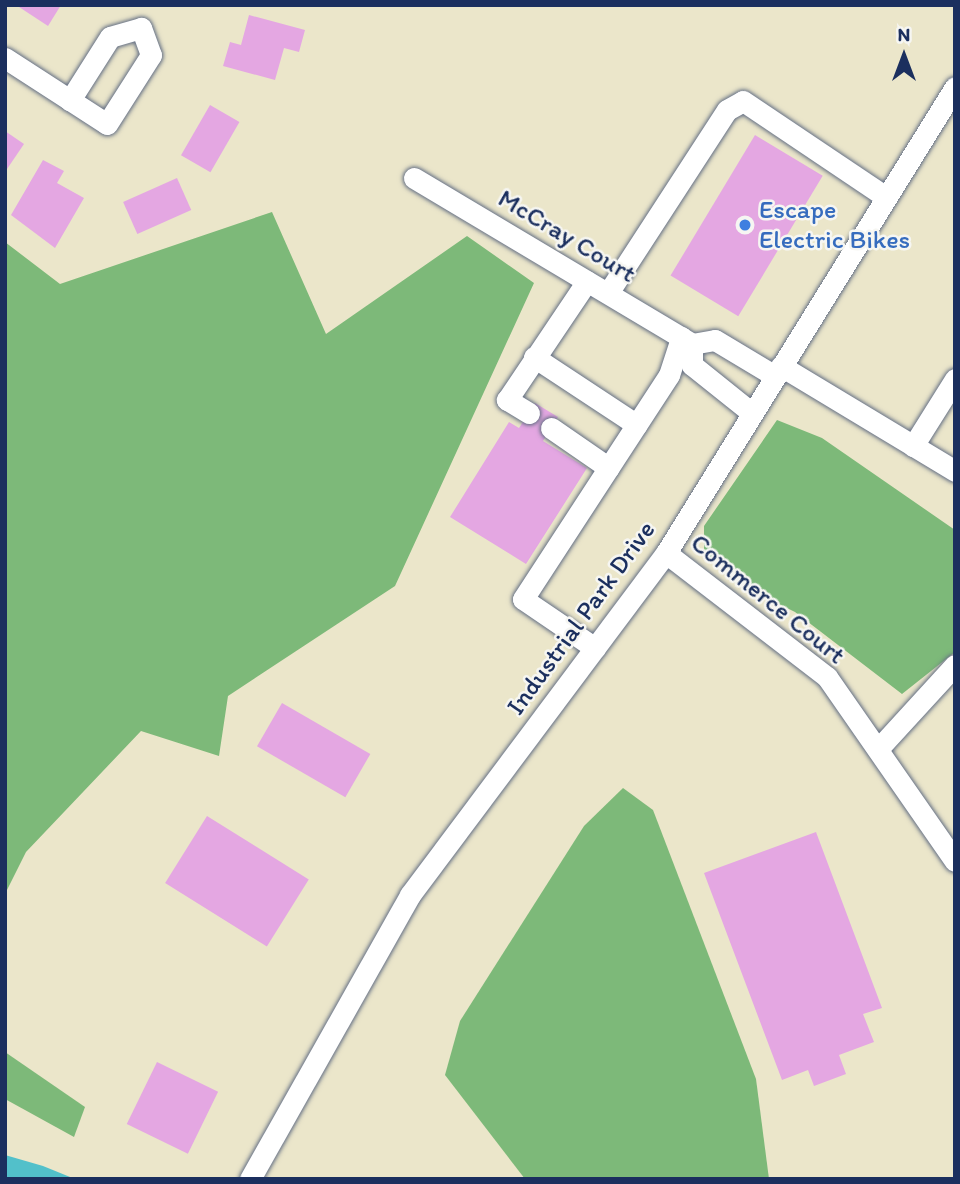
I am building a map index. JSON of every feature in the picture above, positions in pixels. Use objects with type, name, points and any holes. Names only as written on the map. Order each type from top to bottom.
[{"type":"street","points":[[5,58],[70,100]]},
{"type":"street","name":"Industrial Park Drive","points":[[250,1179],[410,895],[666,553],[955,87]]},
{"type":"street","points":[[608,293],[727,110],[743,101],[886,197]]},
{"type":"street","name":"McCray Court","points":[[414,178],[687,340],[715,340],[778,371],[955,471]]},
{"type":"street","points":[[529,413],[507,400],[587,281]]},
{"type":"street","points":[[687,340],[692,365],[752,413]]},
{"type":"street","points":[[595,648],[523,599],[670,375],[687,340]]},
{"type":"street","points":[[534,357],[637,425]]},
{"type":"street","points":[[913,446],[955,379]]},
{"type":"street","points":[[551,428],[609,468]]},
{"type":"street","name":"Commerce Court","points":[[666,553],[827,677],[954,856]]},
{"type":"street","points":[[878,749],[955,665]]},
{"type":"green space","points":[[272,212],[326,334],[467,236],[534,283],[395,586],[228,696],[219,756],[141,731],[26,852],[5,894],[5,242],[60,284]]},
{"type":"green space","points":[[777,420],[822,438],[955,530],[955,652],[902,694],[795,612],[732,581],[704,551],[704,526]]},
{"type":"green space","points":[[623,788],[653,810],[756,1079],[769,1179],[525,1179],[445,1075],[460,1021],[584,826]]},
{"type":"green space","points":[[5,1052],[85,1107],[74,1137],[5,1099]]},
{"type":"water","points":[[5,1155],[43,1166],[75,1179],[5,1179]]},
{"type":"building","points":[[16,5],[61,5],[48,26]]},
{"type":"building","points":[[249,15],[305,30],[299,52],[284,48],[275,80],[223,66],[230,42],[241,45]]},
{"type":"building","points":[[210,105],[239,122],[210,172],[181,155]]},
{"type":"building","points":[[5,131],[24,144],[5,172]]},
{"type":"building","name":"Escape Electric Bikes","points":[[755,135],[823,176],[738,316],[671,276]]},
{"type":"building","points":[[43,160],[64,171],[57,183],[84,198],[55,248],[11,215]]},
{"type":"building","points":[[177,178],[191,210],[137,234],[123,202]]},
{"type":"building","points":[[535,403],[558,417],[543,441],[587,468],[526,564],[450,517],[509,422],[519,428]]},
{"type":"building","points":[[282,703],[370,754],[345,797],[257,746]]},
{"type":"building","points":[[207,816],[309,880],[267,947],[165,883]]},
{"type":"building","points":[[816,832],[882,1008],[863,1014],[874,1042],[839,1055],[846,1074],[814,1086],[808,1070],[782,1080],[704,873]]},
{"type":"building","points":[[157,1062],[218,1092],[188,1154],[127,1124]]},
{"type":"place","name":"Escape Electric Bikes","points":[[745,225]]}]
